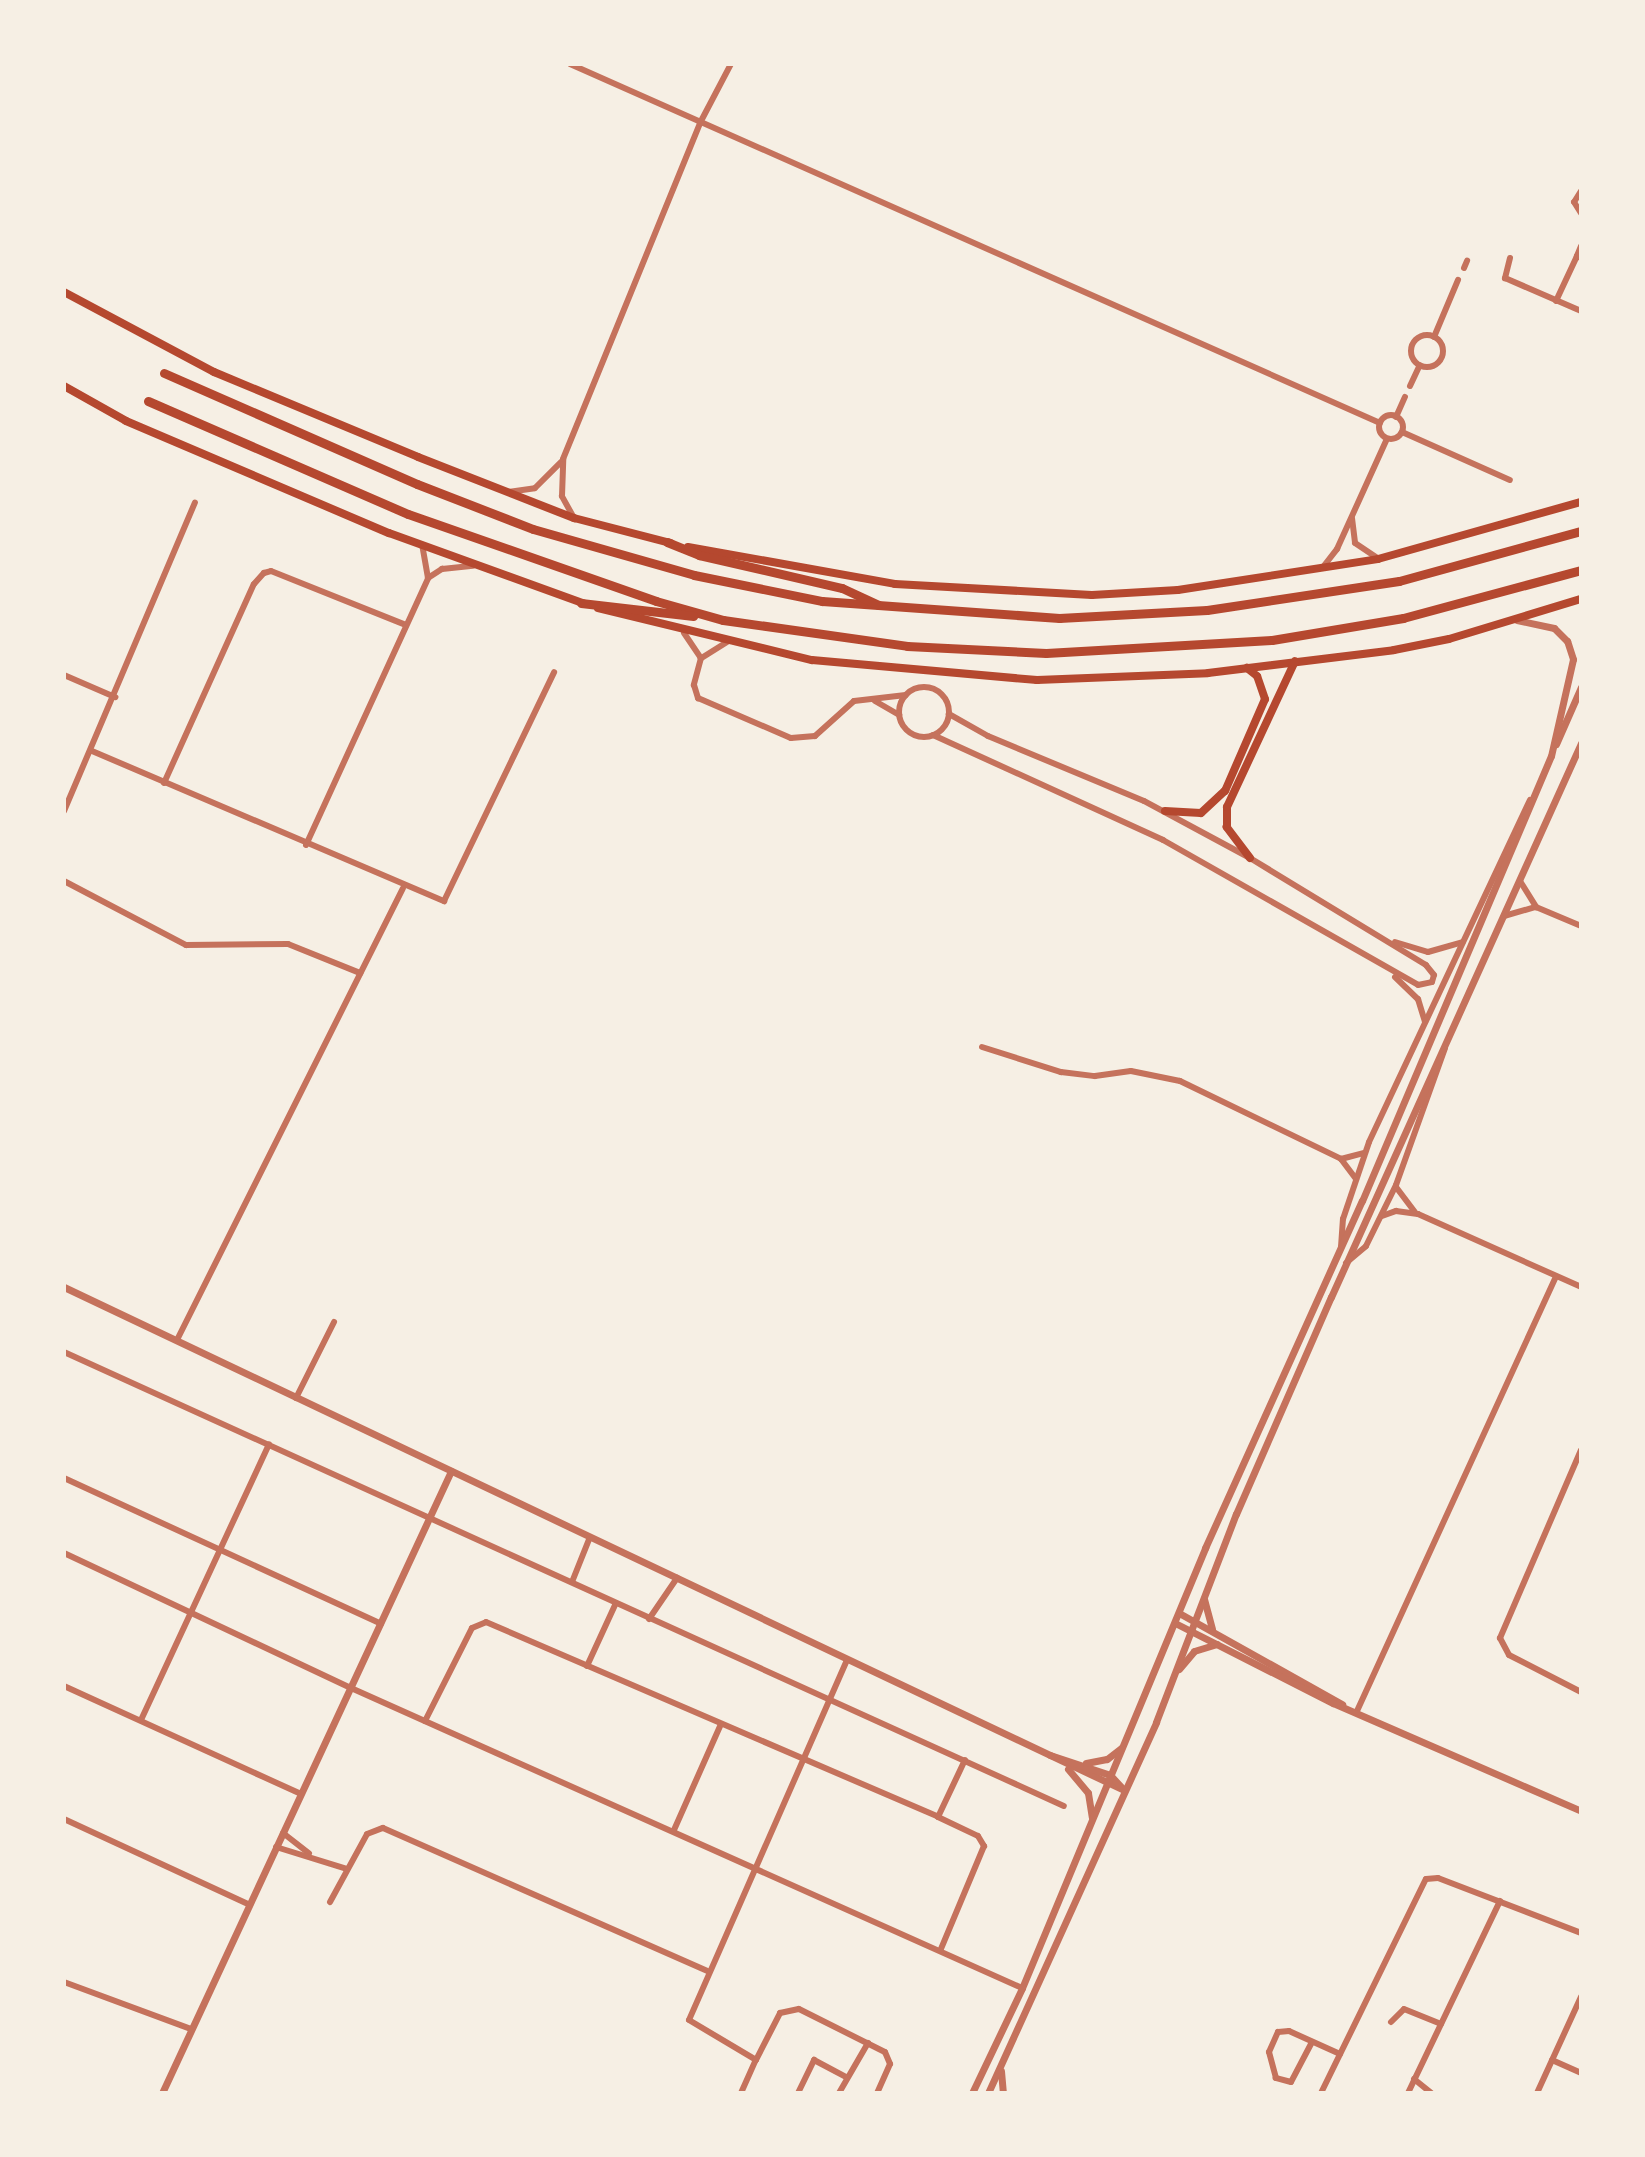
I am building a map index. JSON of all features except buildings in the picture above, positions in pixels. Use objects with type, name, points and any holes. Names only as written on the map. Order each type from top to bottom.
[{"type":"highway","points":[[164,373],[417,484],[533,529],[768,593],[885,608],[1059,618],[1207,610],[1385,584],[1581,531]]},
{"type":"highway","points":[[148,401],[480,542],[723,620]]},
{"type":"highway","points":[[667,542],[711,558],[842,588],[885,608]]},
{"type":"highway","points":[[581,603],[953,650],[1046,653],[1219,645],[1403,618],[1581,570]]},
{"type":"main road","points":[[64,292],[214,372],[574,518],[667,542],[895,584],[971,590],[1135,592],[1320,570],[1378,559],[1581,502]]},
{"type":"main road","points":[[64,386],[126,421],[476,566],[581,603],[684,633],[828,662],[1037,680],[1247,668],[1394,650],[1514,620],[1581,599]]},
{"type":"main road","points":[[1250,858],[1227,827],[1227,807],[1295,661]]},
{"type":"main road","points":[[1165,811],[1201,813],[1225,791],[1265,699],[1257,676],[1247,668]]},
{"type":"street","points":[[570,64],[1380,423],[1387,439]]},
{"type":"street","points":[[574,518],[562,496],[563,459],[700,123],[731,64]]},
{"type":"street","points":[[1581,191],[1574,202],[1581,213]]},
{"type":"street","points":[[1556,301],[1579,257],[1581,246]]},
{"type":"street","points":[[1510,258],[1505,278],[1581,311]]},
{"type":"street","points":[[1464,268],[1467,261]]},
{"type":"street","points":[[1434,337],[1458,280]]},
{"type":"street","points":[[1420,365],[1411,354],[1414,341],[1434,337]]},
{"type":"street","points":[[1420,365],[1432,365],[1441,357],[1442,345],[1434,337]]},
{"type":"street","points":[[1410,386],[1420,365]]},
{"type":"street","points":[[1380,423],[1396,417],[1405,397]]},
{"type":"street","points":[[1396,417],[1402,432],[1510,480]]},
{"type":"street","points":[[1320,570],[1334,554],[1387,439],[1402,432]]},
{"type":"street","points":[[506,492],[535,488],[563,459]]},
{"type":"street","points":[[64,811],[195,503]]},
{"type":"street","points":[[1352,514],[1355,543],[1378,559]]},
{"type":"street","points":[[306,845],[428,578],[422,545]]},
{"type":"street","points":[[428,578],[459,565],[476,566]]},
{"type":"street","points":[[164,783],[254,584],[264,573],[271,571],[406,625]]},
{"type":"street","points":[[1514,620],[1554,628],[1570,649],[1573,671],[1551,756]]},
{"type":"street","points":[[684,633],[701,658]]},
{"type":"street","points":[[727,642],[701,658],[694,685],[706,705],[791,738],[815,736],[842,709],[872,699],[906,695],[924,687],[934,689],[948,704],[949,714],[933,735]]},
{"type":"street","points":[[92,751],[403,888],[444,901],[554,672]]},
{"type":"street","points":[[64,675],[115,697]]},
{"type":"street","points":[[972,2093],[1022,1988],[1282,1372],[1341,1247],[1581,687]]},
{"type":"street","points":[[899,715],[906,695]]},
{"type":"street","points":[[872,699],[899,715],[911,733],[933,735],[1163,840],[1379,966],[1422,987],[1433,979],[1430,968],[1250,858],[1165,811],[988,736],[949,714]]},
{"type":"street","points":[[1168,1692],[1204,1592],[1346,1263],[1581,743]]},
{"type":"street","points":[[1341,1247],[1343,1219],[1365,1153],[1520,815],[1534,796]]},
{"type":"street","points":[[64,881],[186,945],[288,944],[360,973]]},
{"type":"street","points":[[1520,881],[1536,907],[1581,926]]},
{"type":"street","points":[[177,1340],[403,888]]},
{"type":"street","points":[[1504,916],[1536,907]]},
{"type":"street","points":[[1377,935],[1428,952],[1463,942]]},
{"type":"street","points":[[1379,966],[1413,992],[1424,1010],[1425,1027]]},
{"type":"street","points":[[1346,1263],[1366,1246],[1396,1185],[1445,1044]]},
{"type":"street","points":[[982,1047],[1061,1072],[1095,1076],[1131,1071],[1180,1081],[1341,1159],[1356,1179]]},
{"type":"street","points":[[1341,1159],[1365,1153]]},
{"type":"street","points":[[1396,1185],[1405,1204],[1418,1214],[1581,1287]]},
{"type":"street","points":[[1381,1216],[1396,1211],[1418,1214]]},
{"type":"street","points":[[1357,1711],[1556,1276]]},
{"type":"street","points":[[64,1287],[1050,1755],[1067,1767],[1124,1790]]},
{"type":"street","points":[[296,1398],[334,1322]]},
{"type":"street","points":[[64,1352],[1064,1806]]},
{"type":"street","points":[[1282,1372],[1296,1378]]},
{"type":"street","points":[[141,1720],[269,1444]]},
{"type":"street","points":[[1581,1450],[1500,1638],[1509,1655],[1581,1692]]},
{"type":"street","points":[[162,2093],[451,1471]]},
{"type":"street","points":[[64,1478],[381,1624]]},
{"type":"street","points":[[572,1582],[590,1537]]},
{"type":"street","points":[[64,1553],[351,1688],[941,1949],[1022,1988]]},
{"type":"street","points":[[649,1619],[677,1578]]},
{"type":"street","points":[[1204,1592],[1214,1631]]},
{"type":"street","points":[[587,1666],[616,1603]]},
{"type":"street","points":[[1179,1613],[1342,1704]]},
{"type":"street","points":[[1175,1623],[1357,1711],[1581,1811]]},
{"type":"street","points":[[425,1721],[478,1624],[494,1625],[938,1817],[978,1836],[984,1846],[941,1949]]},
{"type":"street","points":[[988,2093],[1168,1692],[1188,1655],[1217,1644]]},
{"type":"street","points":[[756,2060],[690,2024],[690,2011],[847,1660]]},
{"type":"street","points":[[64,1686],[301,1794]]},
{"type":"street","points":[[674,1830],[721,1724]]},
{"type":"street","points":[[1084,1763],[1109,1758],[1125,1743]]},
{"type":"street","points":[[1050,1755],[1084,1763],[1110,1775],[1124,1790]]},
{"type":"street","points":[[938,1817],[965,1760]]},
{"type":"street","points":[[1067,1767],[1088,1793],[1092,1818]]},
{"type":"street","points":[[1572,1807],[1581,1804]]},
{"type":"street","points":[[64,1819],[250,1905]]},
{"type":"street","points":[[330,1902],[367,1834],[388,1829],[707,1971]]},
{"type":"street","points":[[283,1833],[312,1855]]},
{"type":"street","points":[[276,1847],[312,1855],[347,1869]]},
{"type":"street","points":[[1321,2093],[1426,1879],[1438,1878],[1581,1933]]},
{"type":"street","points":[[1408,2093],[1500,1901]]},
{"type":"street","points":[[64,1982],[191,2029]]},
{"type":"street","points":[[1537,2093],[1581,1997]]},
{"type":"street","points":[[741,2093],[780,2013],[791,2007],[885,2052],[890,2064],[877,2093]]},
{"type":"street","points":[[1391,2022],[1404,2009],[1441,2024]]},
{"type":"street","points":[[1312,2042],[1291,2082],[1276,2078],[1269,2052],[1278,2032],[1312,2042],[1340,2054]]},
{"type":"street","points":[[839,2093],[868,2043]]},
{"type":"street","points":[[798,2093],[814,2060],[846,2077]]},
{"type":"street","points":[[1552,2060],[1581,2073]]},
{"type":"street","points":[[1002,2063],[1003,2093]]},
{"type":"street","points":[[1414,2079],[1431,2093]]}]
